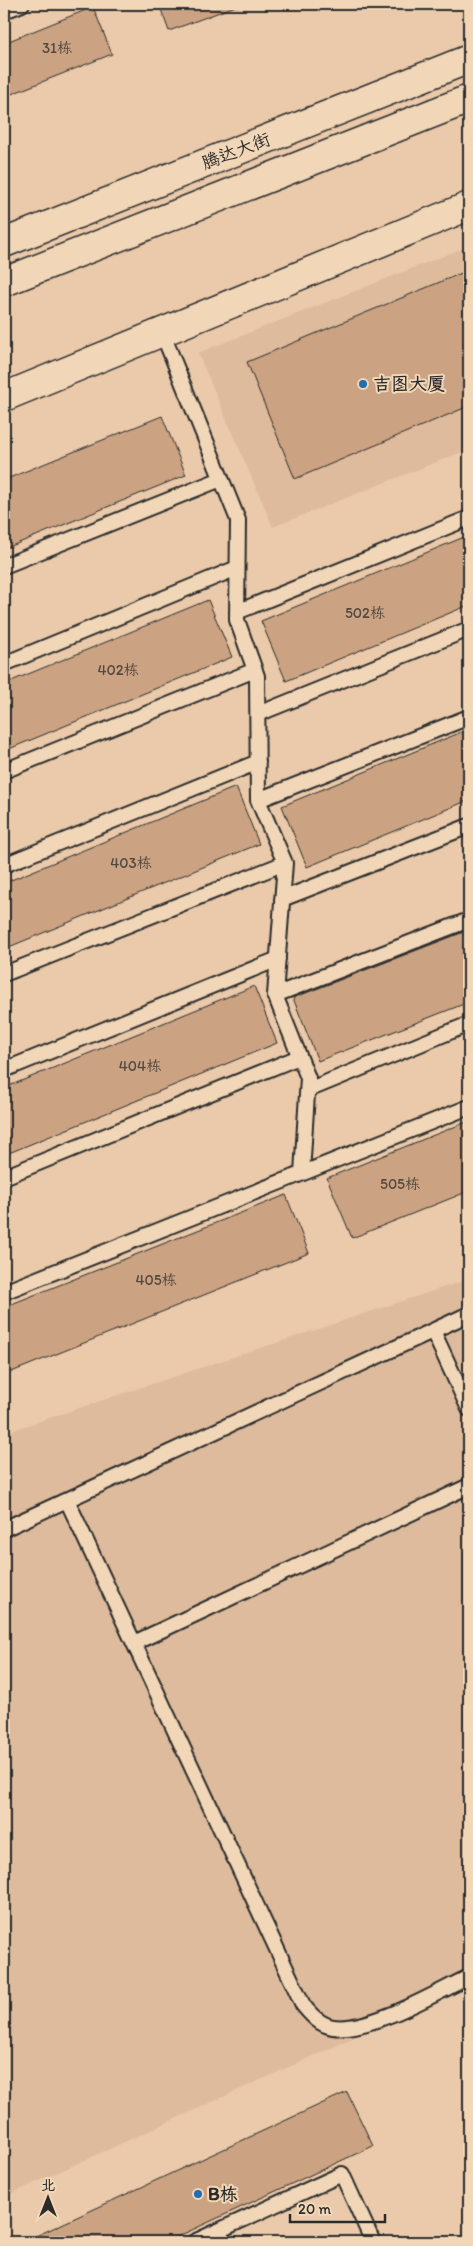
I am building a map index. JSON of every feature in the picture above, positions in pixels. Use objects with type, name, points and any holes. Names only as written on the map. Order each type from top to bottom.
[{"type":"main road","name":"腾达大街","points":[[4,243],[469,59]]},
{"type":"main road","name":"腾达大街","points":[[4,282],[469,99]]},
{"type":"main road","points":[[4,397],[469,206]]},
{"type":"lane","points":[[4,11],[22,4]]},
{"type":"lane","points":[[162,332],[238,520],[237,620],[257,676],[258,800],[285,863],[275,995],[308,1078],[302,1173]]},
{"type":"lane","points":[[4,566],[221,479]]},
{"type":"lane","points":[[237,612],[469,518]]},
{"type":"lane","points":[[4,664],[237,568]]},
{"type":"lane","points":[[258,714],[469,629]]},
{"type":"lane","points":[[4,771],[255,670]]},
{"type":"lane","points":[[258,800],[469,717]]},
{"type":"lane","points":[[4,865],[258,762]]},
{"type":"lane","points":[[282,899],[469,826]]},
{"type":"lane","points":[[4,974],[285,863]]},
{"type":"lane","points":[[275,995],[469,920]]},
{"type":"lane","points":[[4,1070],[278,959]]},
{"type":"lane","points":[[308,1090],[469,1024]]},
{"type":"lane","points":[[4,1177],[300,1057]]},
{"type":"lane","points":[[4,1292],[469,1107]]},
{"type":"lane","points":[[4,1529],[469,1314]]},
{"type":"lane","points":[[432,1331],[469,1408]]},
{"type":"lane","points":[[134,1643],[469,1486]]},
{"type":"lane","points":[[67,1500],[303,2005],[314,2019],[333,2027],[358,2025],[378,2019],[469,1977]]},
{"type":"lane","points":[[194,2242],[342,2174],[373,2242]]},
{"type":"shaded area","points":[[469,246],[469,449],[273,527],[198,353]]},
{"type":"shaded area","points":[[469,1279],[469,1985],[4,2197],[4,1433]]},
{"type":"building","points":[[159,4],[241,4],[169,31]]},
{"type":"building","points":[[93,7],[112,54],[4,97],[4,43]]},
{"type":"building","name":"吉图大厦","points":[[469,270],[469,406],[295,479],[247,362]]},
{"type":"building","points":[[162,416],[186,475],[4,549],[4,480]]},
{"type":"building","points":[[469,535],[469,605],[286,681],[261,621]]},
{"type":"building","points":[[208,600],[232,657],[4,751],[4,684]]},
{"type":"building","points":[[469,729],[469,800],[307,867],[282,806]]},
{"type":"building","points":[[236,787],[259,844],[4,949],[4,883]]},
{"type":"building","points":[[469,930],[469,1002],[318,1061],[293,998]]},
{"type":"building","points":[[254,986],[277,1043],[4,1155],[4,1088]]},
{"type":"building","points":[[469,1121],[469,1191],[352,1238],[327,1178]]},
{"type":"building","points":[[286,1195],[309,1253],[4,1375],[4,1307]]},
{"type":"building","name":"B栋","points":[[347,2092],[373,2146],[166,2242],[23,2242]]},
{"type":"place","name":"吉图大厦","points":[[363,384]]},
{"type":"place","name":"B栋","points":[[198,2194]]}]
